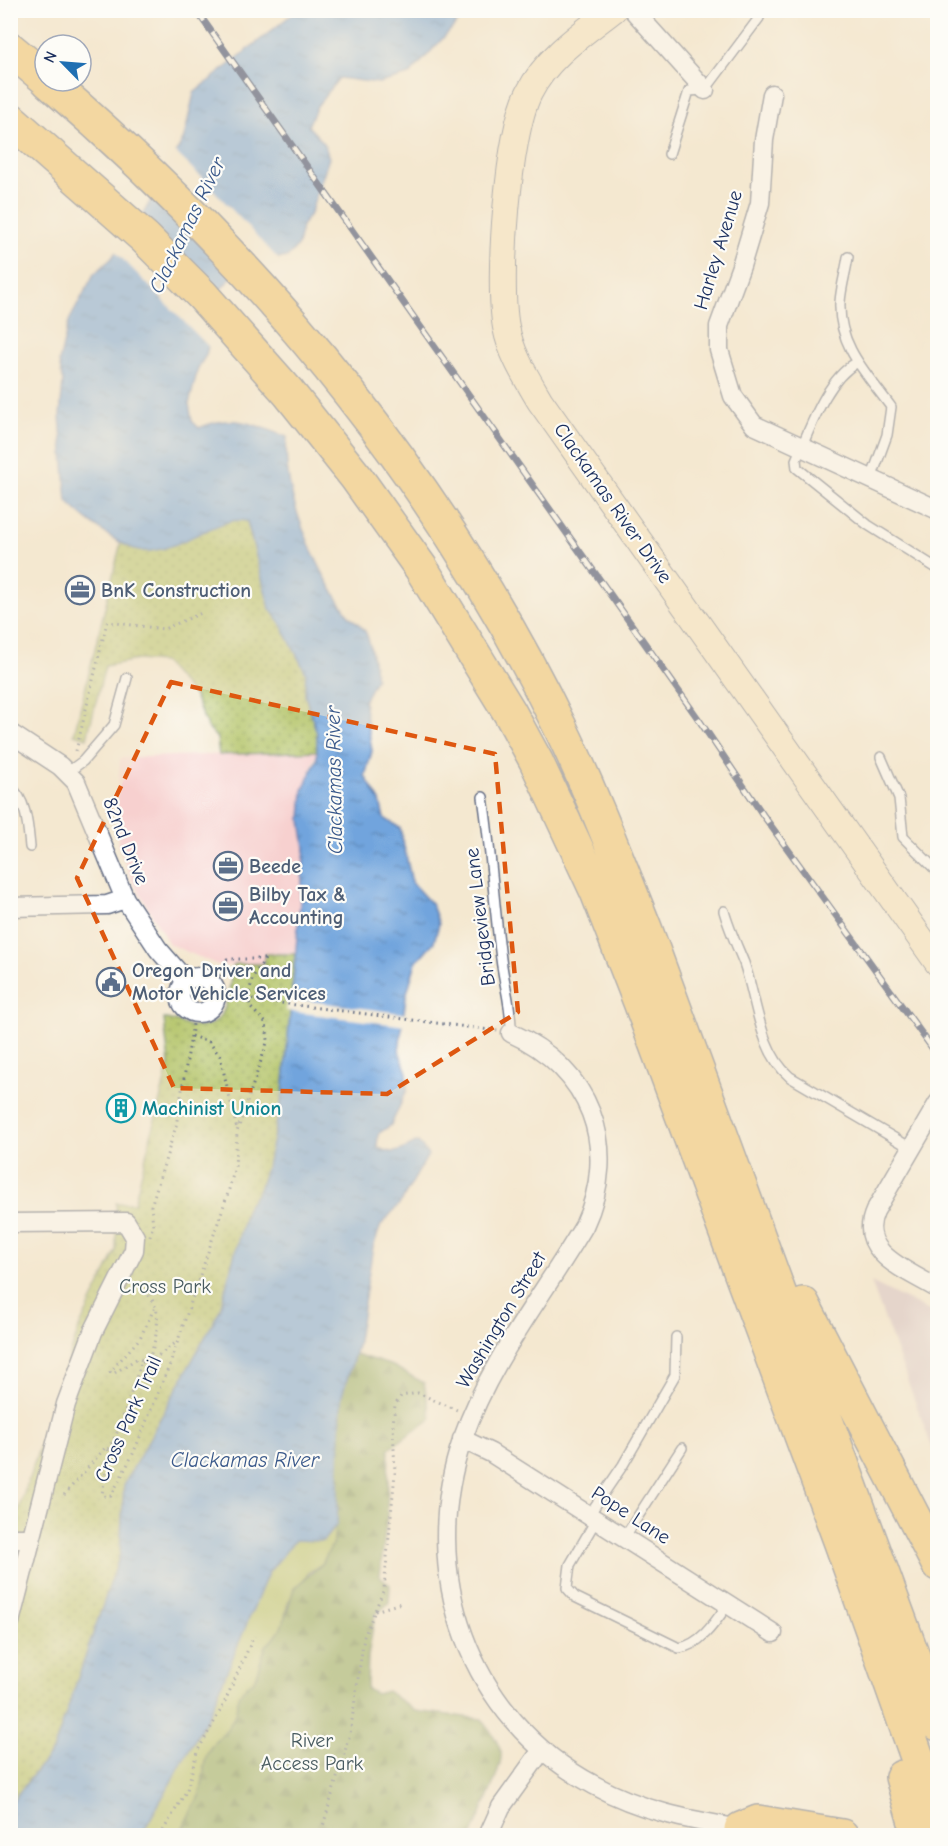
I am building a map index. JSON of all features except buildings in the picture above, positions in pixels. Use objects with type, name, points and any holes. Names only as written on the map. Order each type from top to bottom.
[{"type":"highway","points":[[11,49],[33,68]]},
{"type":"highway","points":[[62,93],[154,175],[254,277],[373,422],[435,509],[486,590],[561,729],[601,818],[645,927],[938,1724]]},
{"type":"highway","points":[[10,118],[85,183],[202,295],[288,392],[356,477],[421,568],[476,656],[536,761],[597,892],[672,1085],[841,1543],[938,1816]]},
{"type":"highway","points":[[10,128],[57,159]]},
{"type":"highway","points":[[733,1166],[881,1459],[938,1564]]},
{"type":"highway","points":[[877,1649],[890,1735],[919,1836]]},
{"type":"highway","points":[[743,1833],[758,1822],[842,1836]]},
{"type":"main road","name":"Clackamas River Drive","points":[[613,10],[548,65],[529,92],[520,117],[503,250],[503,309],[510,342],[524,375],[540,401],[938,963]]},
{"type":"street","points":[[633,10],[705,90]]},
{"type":"street","name":"Harley Avenue","points":[[772,94],[764,140],[760,203],[741,266],[719,326],[719,350],[726,380],[743,413],[754,425],[938,510]]},
{"type":"street","name":"82nd Drive","points":[[10,733],[71,764],[107,860],[125,899],[165,959],[186,981]]},
{"type":"street","points":[[10,906],[107,905],[125,899]]},
{"type":"street","points":[[200,976],[224,994],[204,1012],[195,1012],[187,1008],[182,1001],[182,988],[186,981],[200,976]]},
{"type":"street","name":"Washington Street","points":[[505,1032],[547,1052],[567,1072],[582,1093],[596,1129],[599,1176],[592,1206],[584,1226],[502,1355],[462,1439],[450,1488],[446,1530],[448,1572],[456,1611],[469,1650],[486,1684],[505,1713],[542,1750],[592,1785],[637,1805],[676,1818],[743,1833]]},
{"type":"street","points":[[938,1103],[871,1220],[870,1236],[883,1255],[938,1289]]},
{"type":"street","points":[[10,1223],[126,1222],[135,1237],[134,1250],[93,1332],[77,1372],[30,1538],[10,1622]]},
{"type":"street","name":"Pope Lane","points":[[462,1439],[491,1453],[773,1633]]},
{"type":"street","points":[[10,1538],[30,1538]]},
{"type":"street","points":[[488,1836],[501,1807],[542,1750]]},
{"type":"lane","points":[[669,154],[689,91],[705,90],[759,18]]},
{"type":"lane","points":[[848,256],[840,302],[843,335],[856,363],[891,407],[887,435],[871,479]]},
{"type":"lane","points":[[856,363],[843,370],[802,447],[796,460],[797,468],[868,525],[938,569]]},
{"type":"lane","points":[[71,764],[83,761],[114,725],[127,678]]},
{"type":"lane","points":[[881,757],[899,798],[903,837],[938,873]]},
{"type":"lane","points":[[10,787],[15,790],[26,815],[30,847]]},
{"type":"lane","name":"Bridgeview Lane","points":[[483,797],[493,863],[501,960],[512,1017],[505,1032]]},
{"type":"lane","points":[[724,911],[744,964],[770,1053],[777,1066],[790,1077],[911,1148]]},
{"type":"lane","points":[[676,1337],[675,1375],[592,1518],[570,1565],[567,1588],[575,1597],[680,1648],[687,1647],[700,1637],[728,1604]]},
{"type":"lane","points":[[624,1538],[682,1448]]},
{"type":"path","points":[[71,764],[107,622],[164,629],[204,612]]},
{"type":"path","name":"Cross Park Trail","points":[[224,994],[227,959],[266,959],[253,977],[248,998],[251,1008],[266,1023],[268,1035],[261,1066],[237,1132]]},
{"type":"path","points":[[224,994],[505,1032]]},
{"type":"path","points":[[134,1250],[146,1245],[152,1232],[150,1206],[174,1132],[195,1012]]},
{"type":"path","name":"Cross Park Trail","points":[[64,1495],[102,1449],[108,1449],[102,1494],[106,1497],[111,1496],[133,1454],[178,1341],[228,1194],[235,1167],[237,1132],[220,1056],[209,1042],[190,1036]]},
{"type":"path","points":[[144,1291],[156,1305],[157,1325],[149,1360]]},
{"type":"path","name":"Cross Park Trail","points":[[156,1305],[140,1338],[110,1372],[113,1374],[138,1358],[142,1362],[149,1360],[178,1341]]},
{"type":"path","points":[[108,1449],[119,1430],[142,1362]]},
{"type":"path","points":[[320,1836],[350,1734],[364,1637],[384,1589],[394,1473],[395,1406],[401,1396],[418,1393],[471,1417]]},
{"type":"path","points":[[375,1611],[401,1603]]},
{"type":"path","points":[[160,1836],[187,1790],[197,1752],[222,1708],[254,1636]]},
{"type":"highlighted area","points":[[171,682],[495,754],[518,1012],[387,1094],[174,1088],[77,878]]},
{"type":"shaded area","points":[[318,751],[303,790],[301,820],[305,848],[295,954],[265,954],[264,964],[218,965],[169,944],[132,880],[118,845],[117,804],[120,758]]},
{"type":"shaded area","points":[[871,1282],[937,1315],[937,1461]]},
{"type":"green space","points":[[234,518],[247,521],[270,609],[280,622],[306,673],[305,695],[317,733],[318,751],[219,755],[217,738],[208,728],[194,696],[163,662],[137,660],[105,666],[87,738],[74,734],[121,542],[148,551],[171,545]]},
{"type":"green space","name":"Cross Park","points":[[265,954],[295,954],[283,1094],[268,1162],[259,1190],[247,1207],[220,1310],[124,1485],[120,1555],[54,1749],[11,1802],[13,1526],[79,1328],[116,1251],[116,1203],[134,1203],[169,1064],[164,1019],[191,1026],[213,1023],[225,1008],[233,966],[236,964],[264,964]]},
{"type":"green space","name":"River Access Park","points":[[355,1354],[393,1366],[424,1383],[431,1419],[389,1449],[387,1515],[380,1576],[390,1585],[389,1603],[375,1615],[368,1657],[367,1689],[376,1694],[387,1691],[415,1711],[482,1719],[496,1739],[501,1752],[495,1780],[472,1835],[180,1836],[200,1794],[208,1752],[231,1723],[242,1691],[254,1681],[266,1646],[277,1635],[284,1621],[294,1588],[322,1564],[334,1541],[341,1398]]},
{"type":"green space","points":[[337,1524],[334,1541],[322,1564],[309,1572],[288,1602],[284,1621],[277,1635],[266,1646],[254,1681],[242,1691],[231,1723],[208,1752],[200,1794],[180,1835],[141,1836],[209,1714],[268,1573],[295,1540],[323,1541]]},
{"type":"water","name":"Clackamas River","points":[[296,11],[468,11],[409,75],[379,83],[339,78],[317,106],[308,126],[324,143],[329,158],[310,214],[302,226],[298,245],[288,257],[243,264],[221,289],[206,355],[198,368],[189,404],[192,421],[199,428],[222,421],[243,422],[287,437],[289,482],[303,529],[335,595],[368,638],[376,678],[364,701],[372,751],[365,776],[380,801],[384,818],[400,828],[412,883],[432,905],[439,924],[434,942],[416,962],[406,996],[399,1051],[407,1073],[407,1090],[391,1125],[378,1134],[377,1147],[393,1152],[418,1142],[428,1155],[401,1202],[381,1225],[373,1247],[357,1346],[341,1398],[337,1524],[323,1541],[295,1540],[268,1573],[209,1714],[141,1835],[11,1836],[11,1803],[54,1749],[120,1555],[124,1485],[220,1310],[247,1207],[259,1190],[268,1162],[283,1094],[305,848],[301,820],[303,790],[317,759],[317,733],[305,695],[306,673],[280,622],[270,609],[247,521],[227,522],[172,546],[150,551],[129,547],[106,534],[84,517],[67,502],[60,416],[63,382],[59,362],[69,321],[94,274],[111,259],[142,216],[184,138],[194,93]]},
{"type":"pier","points":[[174,151],[280,261],[245,267],[152,191]]},
{"type":"pier","points":[[139,215],[222,297],[210,348],[114,250]]},
{"type":"pier","points":[[288,998],[407,1014],[405,1026],[286,1011]]},
{"type":"railway","points":[[196,10],[697,717],[763,815],[938,1056]]},
{"type":"place","name":"BnK Construction","points":[[80,590]]},
{"type":"place","name":"Beede","points":[[228,866]]},
{"type":"place","name":"Bilby Tax & Accounting","points":[[228,906]]},
{"type":"place","name":"Oregon Driver and Motor Vehicle Services","points":[[111,982]]},
{"type":"place","name":"Machinist Union","points":[[121,1108]]}]
